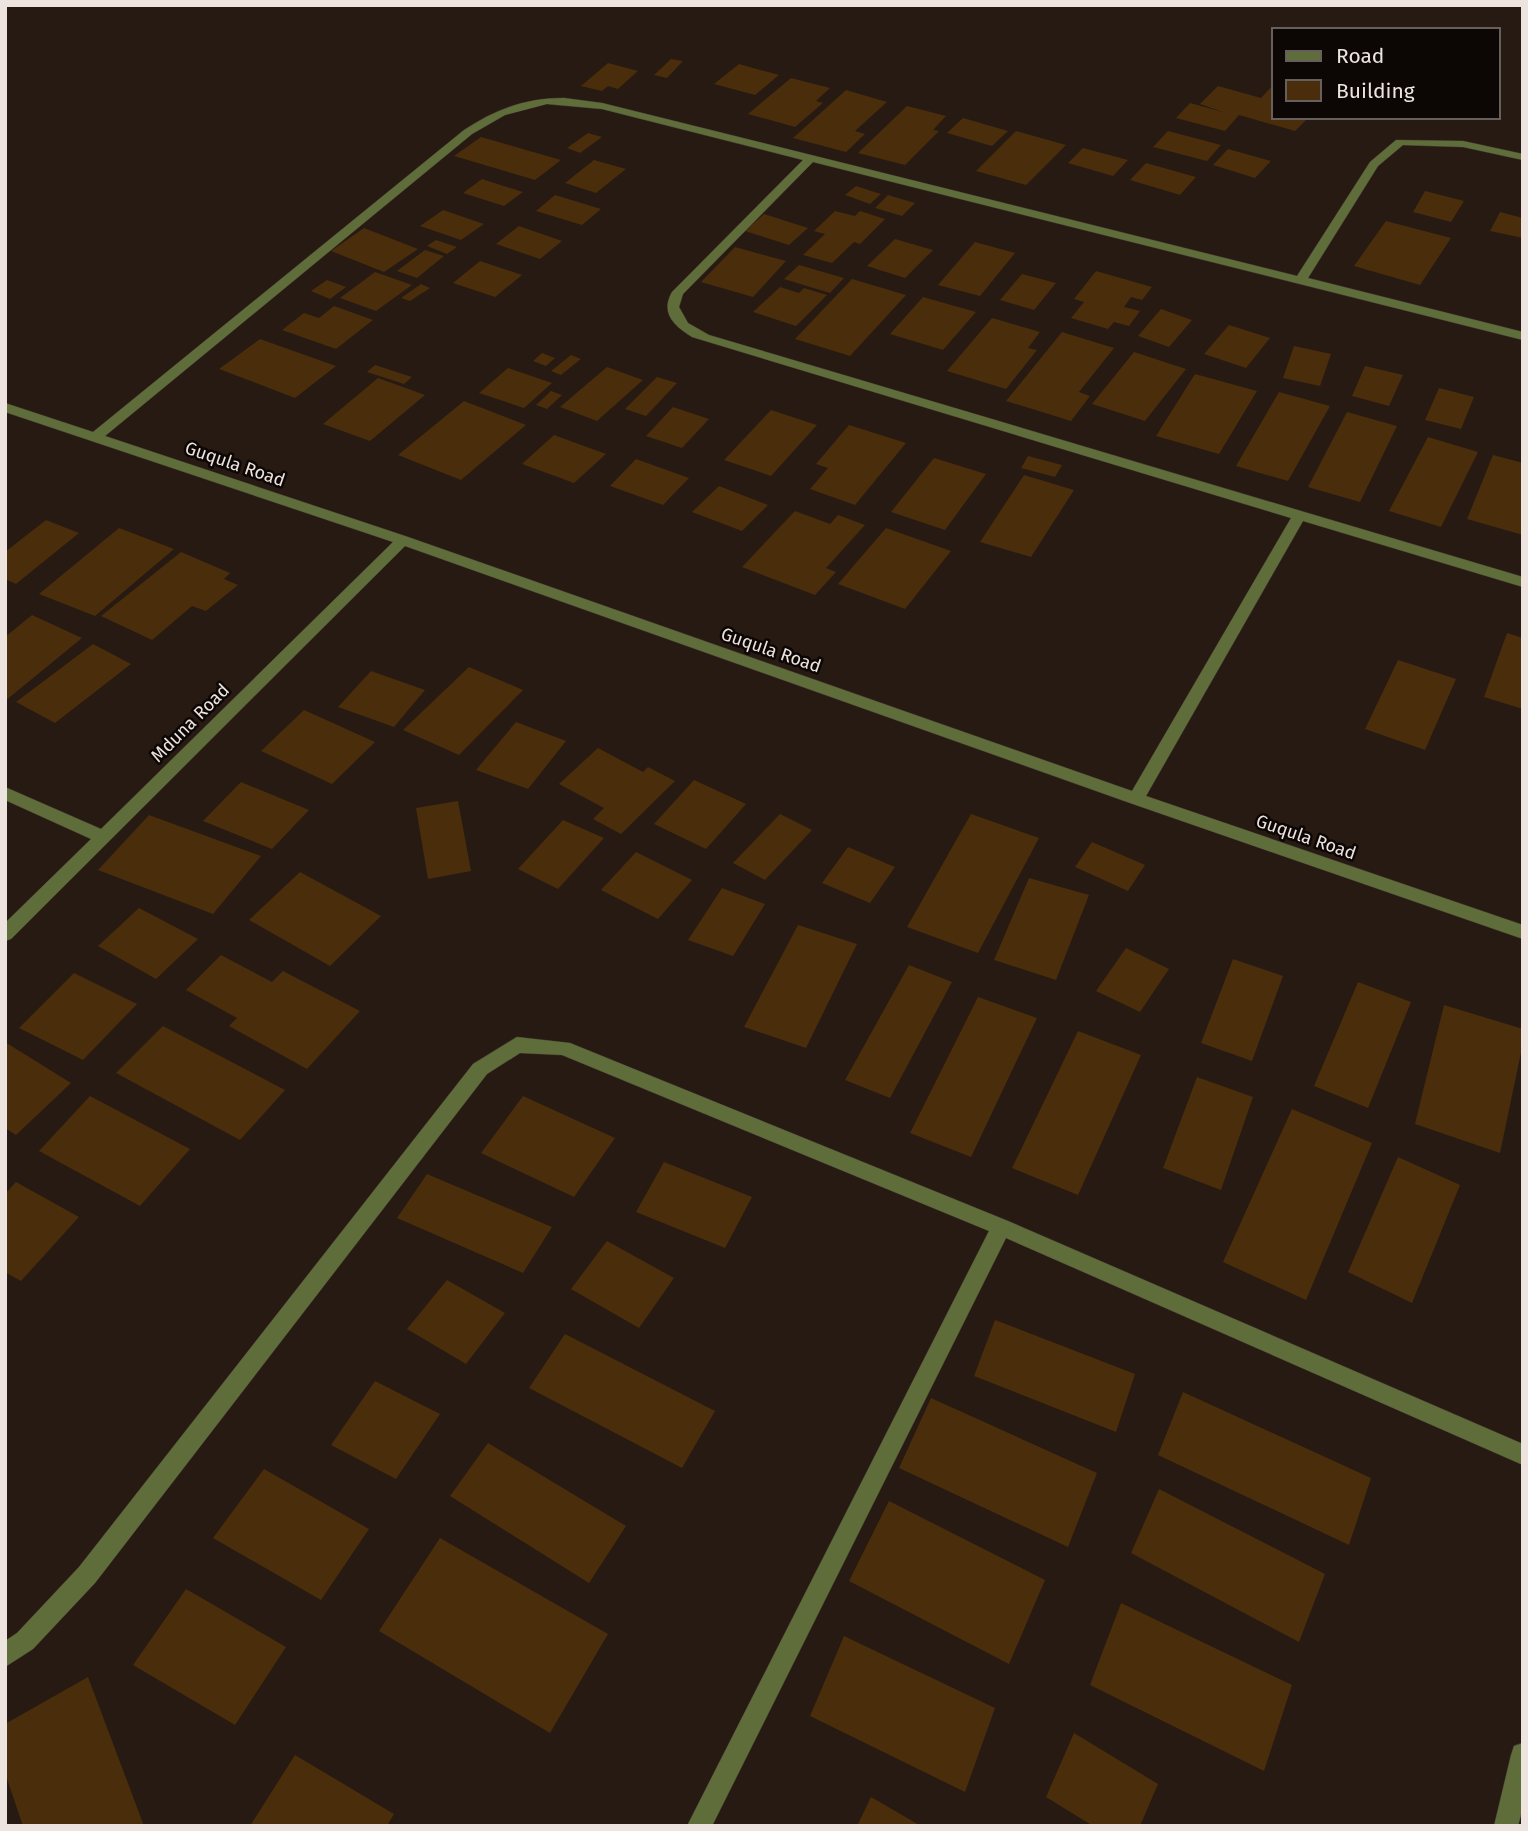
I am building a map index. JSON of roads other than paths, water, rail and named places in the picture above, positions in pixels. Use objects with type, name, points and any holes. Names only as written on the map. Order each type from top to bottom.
[{"type":"street","points":[[94,437],[468,132],[507,108],[523,103],[583,102],[1523,336]]},
{"type":"street","points":[[1301,279],[1374,164],[1400,142],[1452,143],[1523,157]]},
{"type":"street","points":[[810,159],[673,300],[672,307],[678,322],[687,330],[704,338],[1523,582]]},
{"type":"street","name":"Guqula Road","points":[[5,407],[403,540],[1136,799],[1523,932]]},
{"type":"street","points":[[1136,799],[1299,516]]},
{"type":"street","name":"Mduna Road","points":[[5,934],[403,540]]},
{"type":"street","points":[[5,793],[103,837]]},
{"type":"street","points":[[5,1656],[25,1641],[87,1575],[480,1069],[517,1045],[563,1048],[1001,1227],[1523,1455]]},
{"type":"street","points":[[699,1826],[1001,1227]]},
{"type":"street","points":[[1506,1826],[1523,1755]]}]
